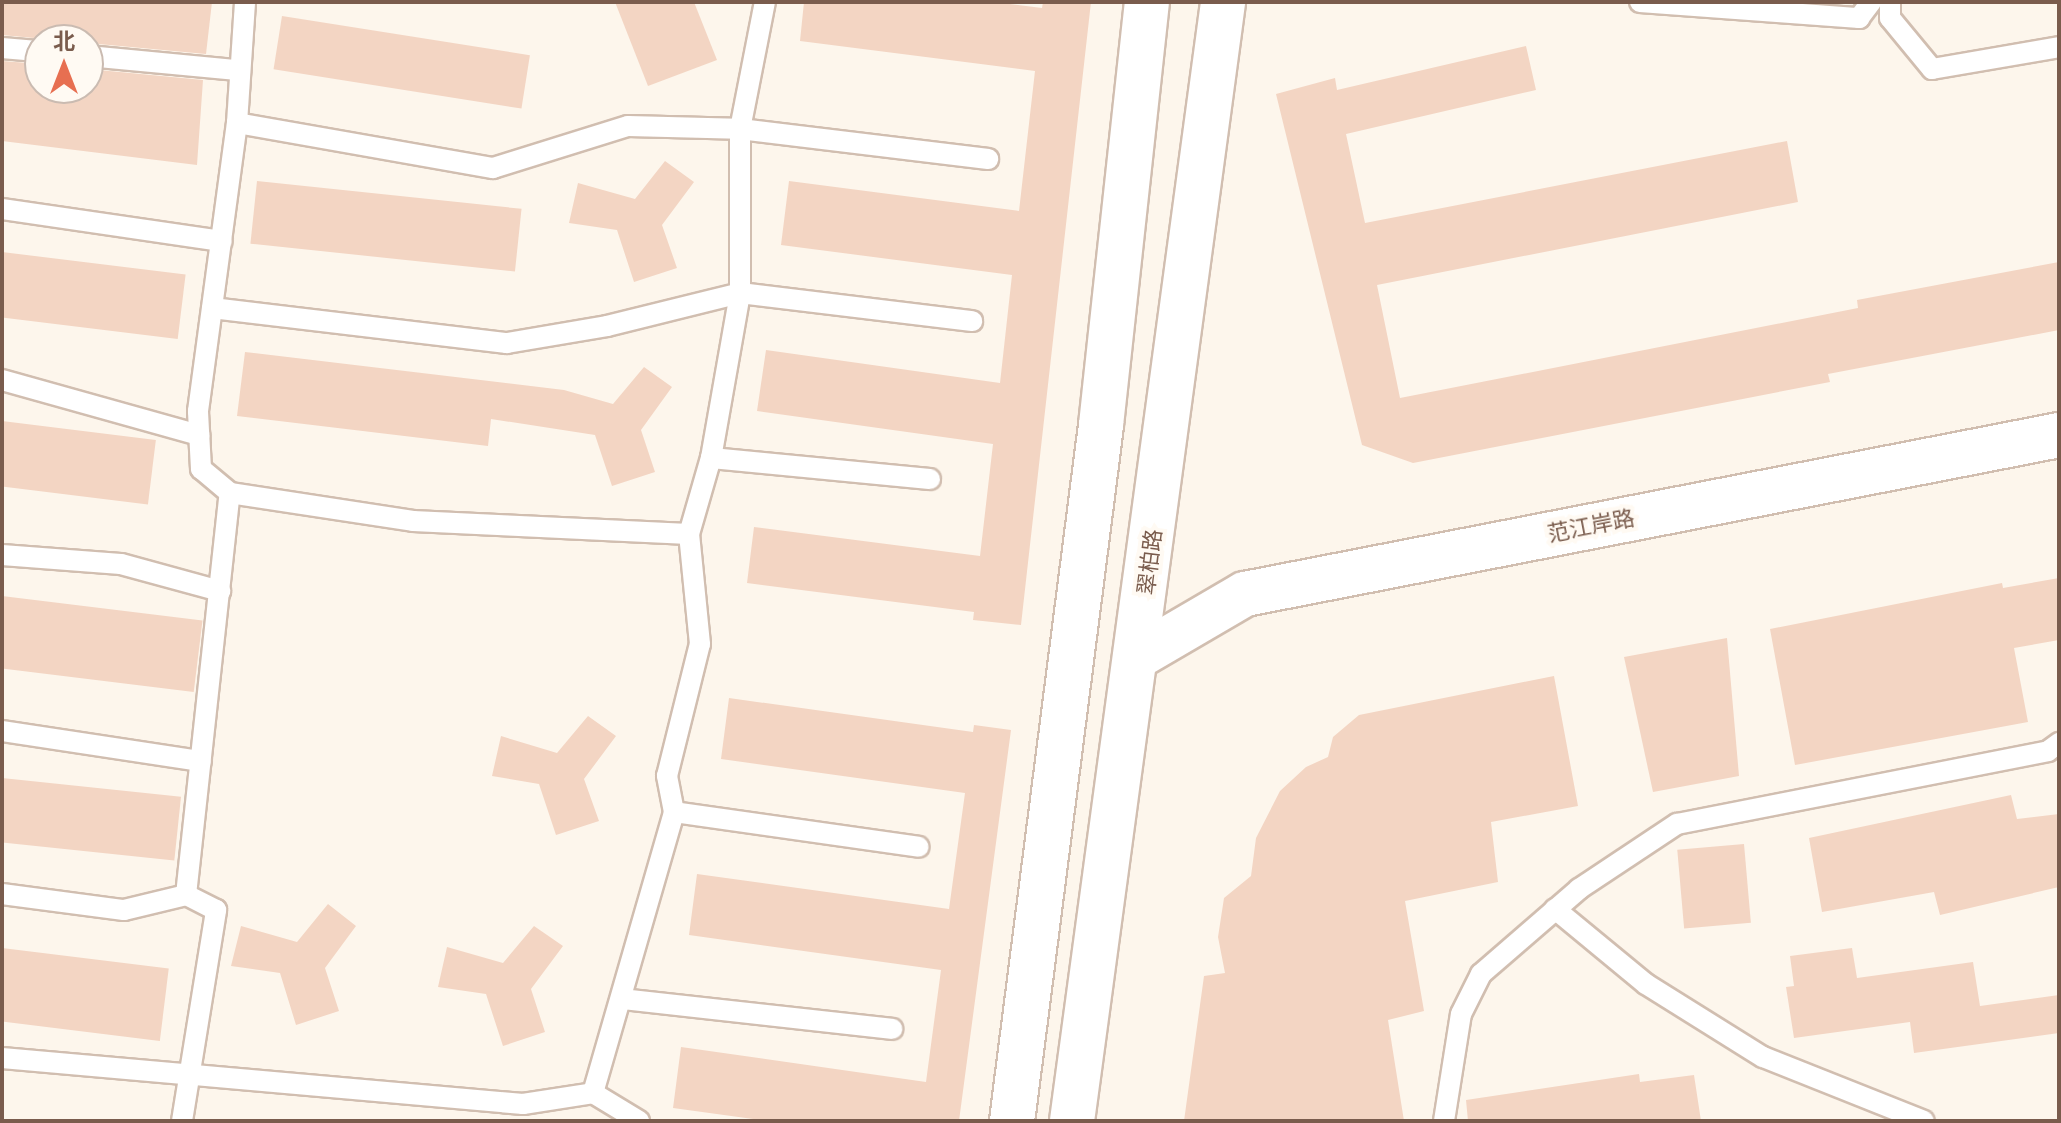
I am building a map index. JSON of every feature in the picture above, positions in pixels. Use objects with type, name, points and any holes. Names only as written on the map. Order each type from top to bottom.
[{"type":"main road","points":[[1012,1121],[1101,425],[1147,2]]},
{"type":"main road","name":"翠柏路","points":[[1072,1121],[1223,2]]},
{"type":"main road","name":"范江岸路","points":[[1137,657],[1245,594],[2059,435]]},
{"type":"lane","points":[[245,2],[237,70],[237,123],[212,308],[199,435],[201,469],[230,493],[413,521],[689,534]]},
{"type":"lane","points":[[593,1093],[674,812],[667,776],[700,644],[689,534],[711,458],[740,293],[740,129],[765,2]]},
{"type":"lane","points":[[1640,2],[1859,18],[1871,2]]},
{"type":"lane","points":[[1890,2],[1890,18],[1932,69],[2059,47]]},
{"type":"lane","points":[[2,48],[24,50]]},
{"type":"lane","points":[[104,58],[237,70]]},
{"type":"lane","points":[[237,123],[493,168],[628,126],[740,129],[988,159]]},
{"type":"lane","points":[[2,209],[222,241]]},
{"type":"lane","points":[[212,308],[507,343],[607,326],[740,293],[972,321]]},
{"type":"lane","points":[[2,380],[199,435]]},
{"type":"lane","points":[[711,458],[930,479]]},
{"type":"lane","points":[[186,895],[230,493]]},
{"type":"lane","points":[[2,555],[121,564],[220,591]]},
{"type":"lane","points":[[2,731],[201,761]]},
{"type":"lane","points":[[1444,1121],[1461,1014],[1481,974],[1555,909],[1677,824],[2048,751],[2059,743]]},
{"type":"lane","points":[[674,812],[919,847]]},
{"type":"lane","points":[[2,894],[124,910],[186,895],[216,910],[182,1121]]},
{"type":"lane","points":[[1555,909],[1646,984],[1763,1057],[1924,1121]]},
{"type":"lane","points":[[622,999],[892,1029]]},
{"type":"lane","points":[[2,1058],[188,1078],[395,1090],[525,1112],[593,1093],[639,1121]]},
{"type":"building","points":[[2,2],[212,2],[206,54],[104,44],[104,24],[24,24],[24,37],[2,35]]},
{"type":"building","points":[[615,2],[694,2],[717,60],[648,86]]},
{"type":"building","points":[[804,2],[994,2],[1042,8],[1043,2],[1091,2],[1021,625],[973,620],[974,612],[747,583],[754,527],[980,556],[993,444],[757,411],[766,350],[1000,383],[1012,275],[781,245],[789,181],[1019,211],[1035,71],[800,41]]},
{"type":"building","points":[[282,16],[530,55],[521,109],[274,69]]},
{"type":"building","points":[[1526,46],[1536,90],[1346,134],[1365,223],[1787,141],[1798,202],[1377,285],[1400,398],[1858,308],[1857,300],[2059,262],[2059,330],[1828,374],[1830,382],[1413,463],[1362,445],[1276,94],[1335,78],[1337,90]]},
{"type":"building","points":[[2,61],[24,63],[24,104],[104,104],[104,71],[203,80],[197,165],[2,141]]},
{"type":"building","points":[[665,161],[694,182],[662,225],[677,268],[634,282],[617,230],[569,223],[578,183],[635,199]]},
{"type":"building","points":[[257,181],[522,209],[515,271],[250,244]]},
{"type":"building","points":[[2,252],[186,275],[178,339],[2,317]]},
{"type":"building","points":[[245,352],[564,390],[613,404],[644,367],[672,387],[641,430],[655,472],[612,486],[595,435],[491,419],[488,446],[237,416]]},
{"type":"building","points":[[2,421],[156,440],[148,504],[2,486]]},
{"type":"building","points":[[2059,578],[2059,640],[2014,648],[2028,722],[1795,765],[1770,629],[2002,583],[2003,588]]},
{"type":"building","points":[[2,596],[202,621],[194,692],[2,669]]},
{"type":"building","points":[[1727,638],[1739,776],[1653,792],[1624,657]]},
{"type":"building","points":[[1554,676],[1578,806],[1491,822],[1498,882],[1405,901],[1424,1011],[1388,1020],[1404,1121],[1184,1121],[1204,976],[1225,973],[1218,937],[1224,898],[1251,876],[1256,838],[1280,791],[1306,767],[1328,757],[1333,737],[1359,715]]},
{"type":"building","points":[[729,698],[973,732],[974,725],[1011,730],[959,1121],[768,1121],[673,1108],[681,1047],[926,1082],[941,970],[689,935],[697,874],[949,909],[965,793],[721,759]]},
{"type":"building","points":[[588,716],[616,736],[584,779],[599,821],[556,835],[539,784],[492,776],[501,736],[557,753]]},
{"type":"building","points":[[2,778],[181,797],[174,860],[2,842]]},
{"type":"building","points":[[2011,795],[2017,819],[2059,814],[2059,887],[1940,915],[1934,892],[1822,912],[1809,838]]},
{"type":"building","points":[[1744,844],[1751,923],[1684,929],[1677,850]]},
{"type":"building","points":[[328,904],[356,926],[325,968],[339,1011],[296,1025],[280,973],[231,966],[241,926],[297,942]]},
{"type":"building","points":[[534,926],[563,946],[531,989],[545,1032],[503,1046],[486,994],[438,987],[447,947],[503,963]]},
{"type":"building","points":[[2,948],[169,968],[160,1041],[2,1022]]},
{"type":"building","points":[[1852,948],[1857,978],[1973,962],[1980,1006],[2059,995],[2059,1033],[1914,1053],[1910,1022],[1794,1038],[1786,987],[1794,986],[1790,956]]},
{"type":"building","points":[[1639,1074],[1640,1082],[1694,1075],[1701,1121],[1468,1121],[1466,1100]]}]
